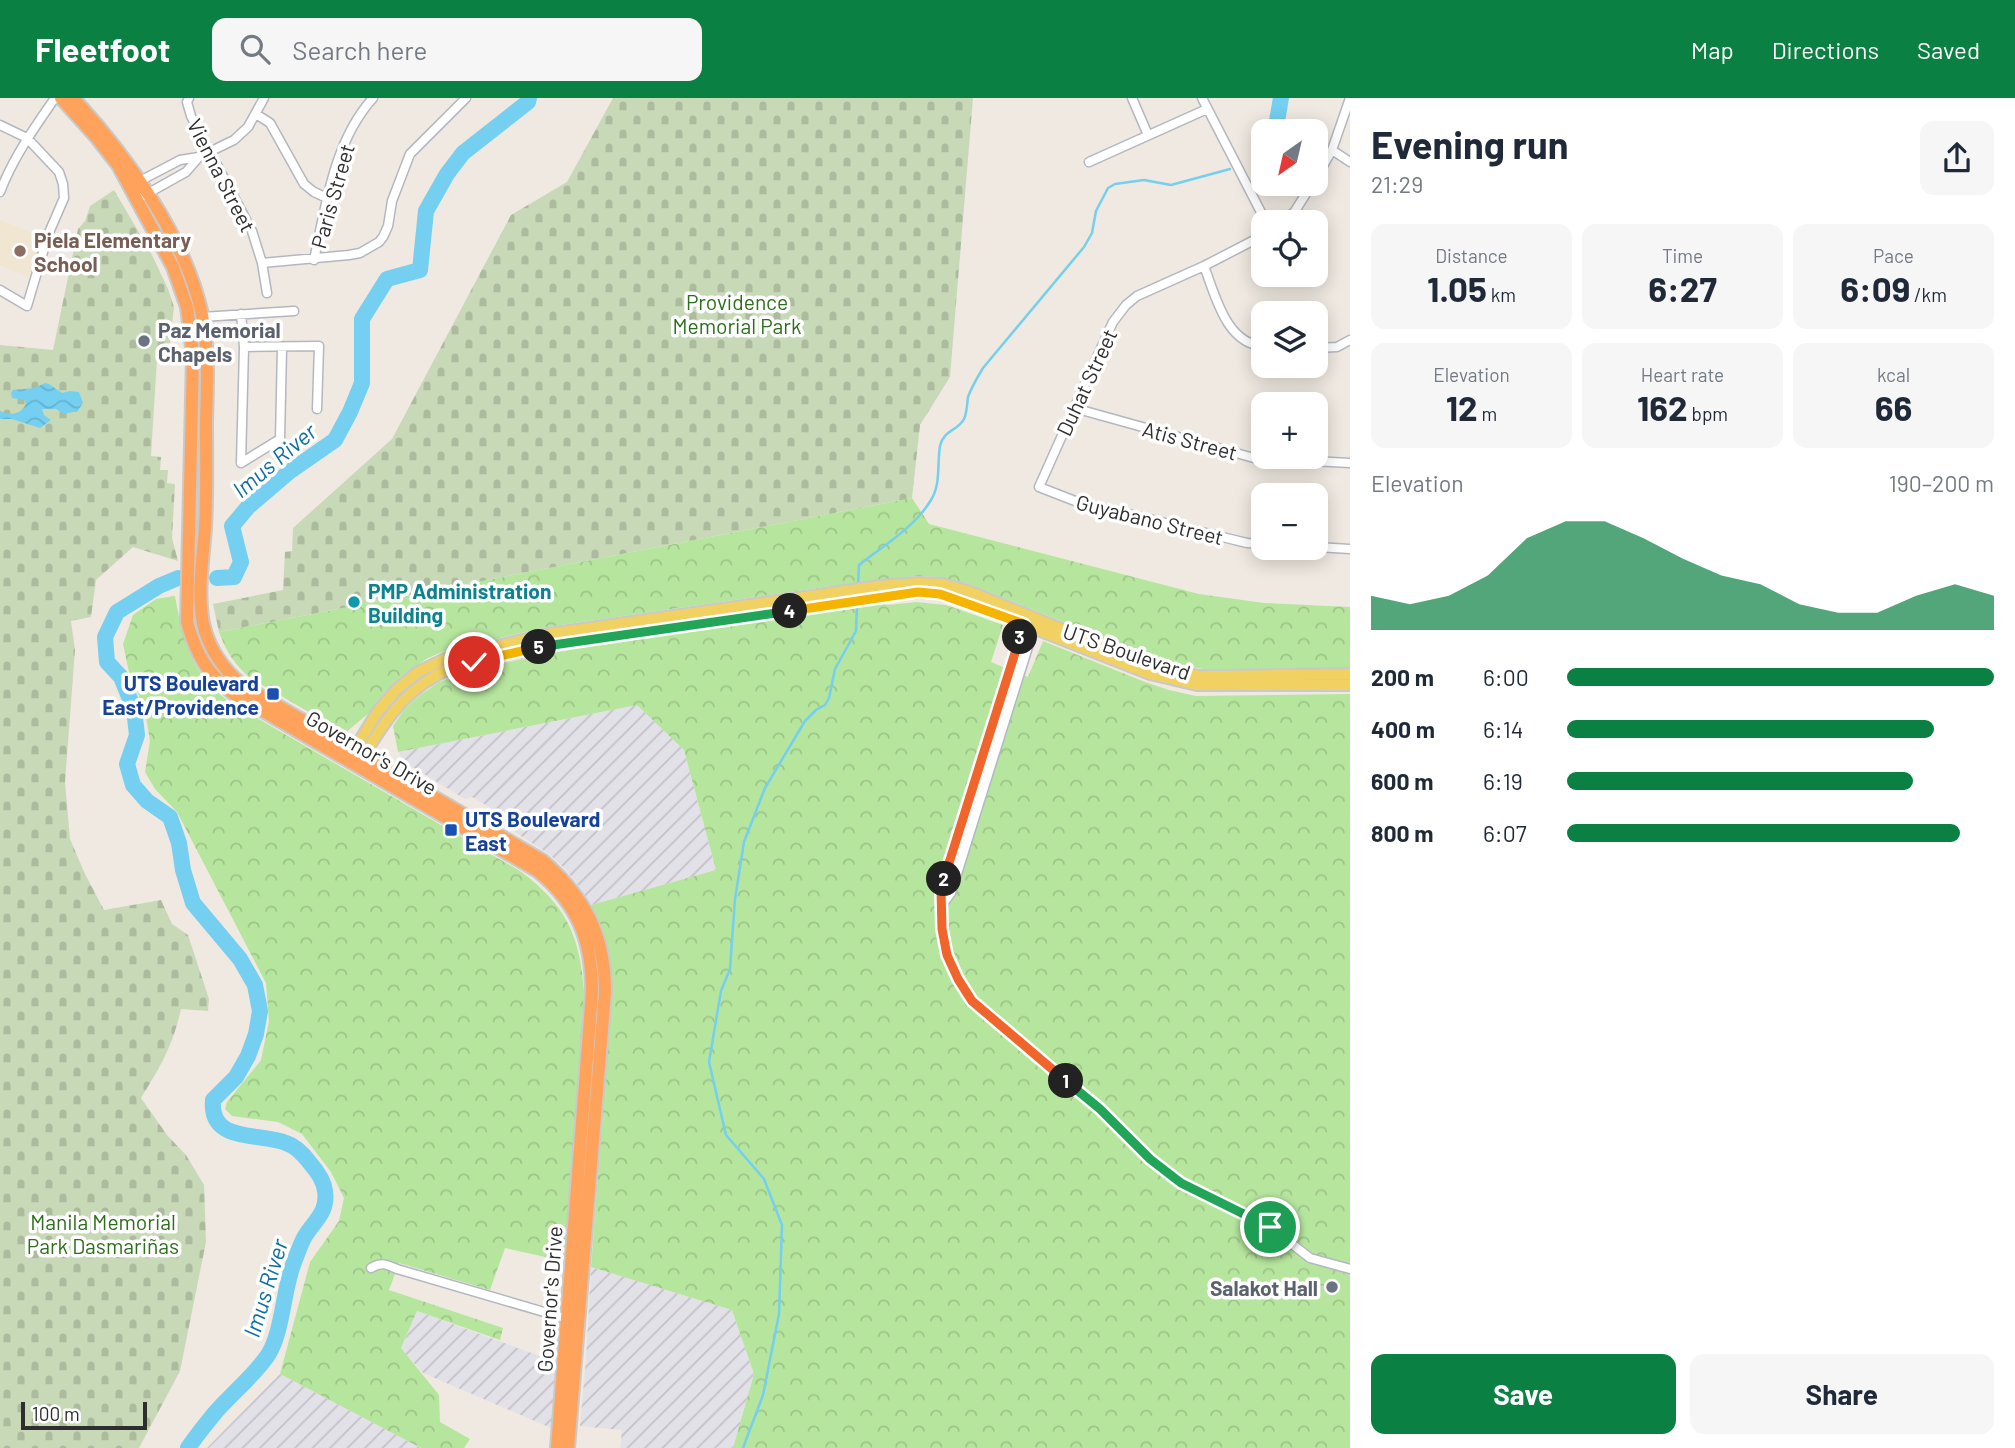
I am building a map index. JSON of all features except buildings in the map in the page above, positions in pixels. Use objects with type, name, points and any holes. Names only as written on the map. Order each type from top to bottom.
[{"type":"highway","name":"Governor's Drive","points":[[61,98],[135,184]]},
{"type":"highway","name":"Governor's Drive","points":[[73,98],[105,133],[135,184],[173,267],[187,307],[193,355],[188,523],[196,562]]},
{"type":"highway","name":"Governor's Drive","points":[[142,197],[177,245],[189,272],[202,317],[207,363],[205,524],[196,562],[194,597],[211,646],[232,677],[242,685],[538,871],[563,894],[583,929],[590,958],[592,992],[572,1321],[568,1448]]},
{"type":"highway","name":"Governor's Drive","points":[[557,1448],[572,1321]]},
{"type":"main road","name":"UTS Boulevard","points":[[357,756],[378,711],[396,690],[418,672],[447,658],[548,634],[842,598],[917,583],[942,584],[968,591],[1030,623],[1150,674],[1197,685],[1350,685]]},
{"type":"main road","name":"UTS Boulevard","points":[[1030,623],[1153,665],[1199,676],[1350,674]]},
{"type":"street","points":[[0,192],[27,138],[55,98]]},
{"type":"street","name":"Vienna Street","points":[[189,98],[188,109],[252,231],[262,263],[267,293]]},
{"type":"street","points":[[135,184],[180,160],[199,157],[234,140],[243,133],[264,98]]},
{"type":"street","name":"Paris Street","points":[[314,260],[327,198],[344,146],[364,108],[373,98]]},
{"type":"street","points":[[262,263],[314,260],[360,253],[379,242],[388,226],[393,201],[410,154],[466,98]]},
{"type":"street","points":[[1132,98],[1148,135]]},
{"type":"street","points":[[1202,98],[1260,210]]},
{"type":"street","points":[[1328,157],[1350,98]]},
{"type":"street","points":[[1089,162],[1207,109]]},
{"type":"street","points":[[256,114],[270,123],[304,184],[327,198]]},
{"type":"street","points":[[0,125],[27,138],[58,172],[63,184],[64,198],[48,235],[26,306],[0,290]]},
{"type":"street","points":[[1332,150],[1350,162]]},
{"type":"street","points":[[142,197],[186,172],[199,157]]},
{"type":"street","name":"Duhat Street","points":[[1039,487],[1113,322],[1126,305],[1137,296],[1251,242]]},
{"type":"street","points":[[1204,266],[1226,322],[1251,343]]},
{"type":"street","points":[[202,317],[294,311]]},
{"type":"street","points":[[241,314],[244,347],[241,463],[280,439],[282,348]]},
{"type":"street","points":[[1328,347],[1337,347],[1350,340]]},
{"type":"street","points":[[244,347],[319,346],[317,409]]},
{"type":"street","name":"Atis Street","points":[[1074,408],[1254,458],[1350,463]]},
{"type":"street","name":"Guyabano Street","points":[[1039,487],[1075,501],[1251,543]]},
{"type":"street","points":[[1328,548],[1350,549]]},
{"type":"street","points":[[1030,623],[951,892],[942,905],[942,929],[947,955],[958,979],[972,1001],[1100,1109],[1150,1159],[1181,1183],[1270,1227],[1310,1258],[1350,1269]]},
{"type":"street","points":[[371,1268],[379,1263],[385,1264],[572,1321]]},
{"type":"shaded area","name":"Piela Elementary School","points":[[0,220],[45,238],[29,277],[0,265]]},
{"type":"shaded area","points":[[637,705],[684,750],[716,870],[591,905],[562,866],[549,854],[515,832],[515,822],[472,797],[465,799],[401,760],[399,752]]},
{"type":"shaded area","points":[[591,1267],[732,1310],[754,1374],[733,1448],[620,1448],[622,1430],[580,1426]]},
{"type":"shaded area","points":[[417,1311],[556,1362],[551,1428],[423,1373],[401,1349]]},
{"type":"shaded area","points":[[280,1374],[421,1448],[207,1448]]},
{"type":"green space","name":"Providence Memorial Park","points":[[613,98],[973,98],[950,377],[920,425],[912,498],[219,632],[213,604],[283,590],[285,552],[292,551],[293,528],[392,439],[511,215],[567,182]]},
{"type":"green space","name":"Manila Memorial Park Dasmariñas","points":[[114,190],[151,253],[174,307],[170,343],[165,343],[164,359],[157,359],[151,456],[161,457],[160,470],[168,470],[167,483],[175,484],[172,538],[178,561],[133,547],[96,580],[91,617],[71,621],[75,650],[65,782],[70,839],[104,910],[161,900],[172,924],[188,935],[209,999],[208,1011],[181,1009],[166,1055],[141,1098],[167,1135],[186,1155],[204,1185],[206,1242],[180,1371],[139,1448],[0,1448],[0,345],[53,350],[78,229],[85,221],[90,206]]},
{"type":"green space","points":[[912,498],[929,524],[1199,594],[1264,603],[1350,607],[1350,669],[1211,670],[1176,665],[969,584],[939,577],[916,576],[547,627],[444,651],[426,659],[402,676],[369,713],[345,733],[250,678],[231,657],[219,632]]},
{"type":"green space","points":[[175,596],[181,627],[191,654],[205,679],[215,690],[228,701],[520,871],[549,896],[568,923],[574,938],[584,992],[568,1262],[505,1248],[490,1290],[399,1263],[389,1290],[503,1328],[500,1340],[417,1311],[401,1348],[439,1395],[440,1422],[470,1439],[464,1448],[421,1448],[280,1374],[310,1262],[339,1221],[344,1198],[331,1172],[302,1134],[278,1122],[232,1116],[225,1109],[227,1102],[261,1060],[269,1021],[266,983],[177,812],[155,789],[145,772],[150,741],[145,711],[129,672],[123,644],[133,615],[156,599]]},
{"type":"green space","points":[[916,602],[946,605],[1003,625],[991,662],[1028,677],[1043,641],[1145,682],[1196,696],[1350,694],[1350,1448],[733,1448],[754,1374],[732,1310],[591,1267],[612,993],[607,948],[591,905],[716,870],[684,750],[637,705],[398,752],[393,726],[404,710],[439,682],[474,670],[551,653],[821,611]]},
{"type":"water","points":[[45,383],[62,393],[79,392],[83,403],[77,412],[64,414],[56,409],[42,409],[44,415],[51,420],[40,428],[12,419],[0,419],[0,411],[15,414],[26,404],[25,400],[12,398],[13,390],[35,388]]},
{"type":"waterway","name":"Imus River","points":[[217,578],[234,577],[241,562],[232,526],[248,507],[289,472],[335,440],[362,383],[362,319],[387,279],[420,270],[426,211],[447,174],[463,153],[528,102],[529,98]]},
{"type":"waterway","points":[[1277,119],[1281,98]]},
{"type":"waterway","points":[[858,585],[859,565],[908,527],[931,500],[937,481],[942,440],[964,419],[968,397],[983,368],[1084,247],[1092,233],[1096,211],[1108,188],[1115,184],[1144,180],[1171,185],[1230,169]]},
{"type":"waterway","name":"Imus River","points":[[178,578],[159,586],[117,612],[105,637],[107,662],[121,677],[134,709],[137,735],[127,764],[133,785],[147,801],[170,817],[193,903],[240,959],[255,985],[260,1011],[256,1034],[236,1077],[213,1100],[214,1114],[219,1124],[227,1130],[290,1144],[320,1176],[325,1198],[321,1214],[305,1236],[294,1262],[277,1334],[268,1355],[214,1414],[188,1448]]},
{"type":"waterway","points":[[743,1448],[763,1395],[779,1314],[782,1225],[764,1179],[726,1135],[709,1062],[721,991],[730,969],[735,899],[744,842],[765,788],[805,721],[825,705],[829,698],[835,669],[856,631],[857,605]]},
{"type":"place","name":"Piela Elementary School","points":[[20,251]]},
{"type":"place","name":"Paz Memorial Chapels","points":[[144,341]]},
{"type":"place","name":"PMP Administration Building","points":[[354,602]]},
{"type":"place","name":"UTS Boulevard East/Providence","points":[[273,694]]},
{"type":"place","name":"UTS Boulevard East","points":[[451,830]]},
{"type":"place","name":"Salakot Hall","points":[[1332,1287]]},
{"type":"route","points":[[474,662],[550,645],[918,592],[940,594],[967,602],[1024,624],[941,890],[942,929],[947,955],[972,1001],[1100,1109],[1150,1159],[1181,1183],[1270,1227]]}]
